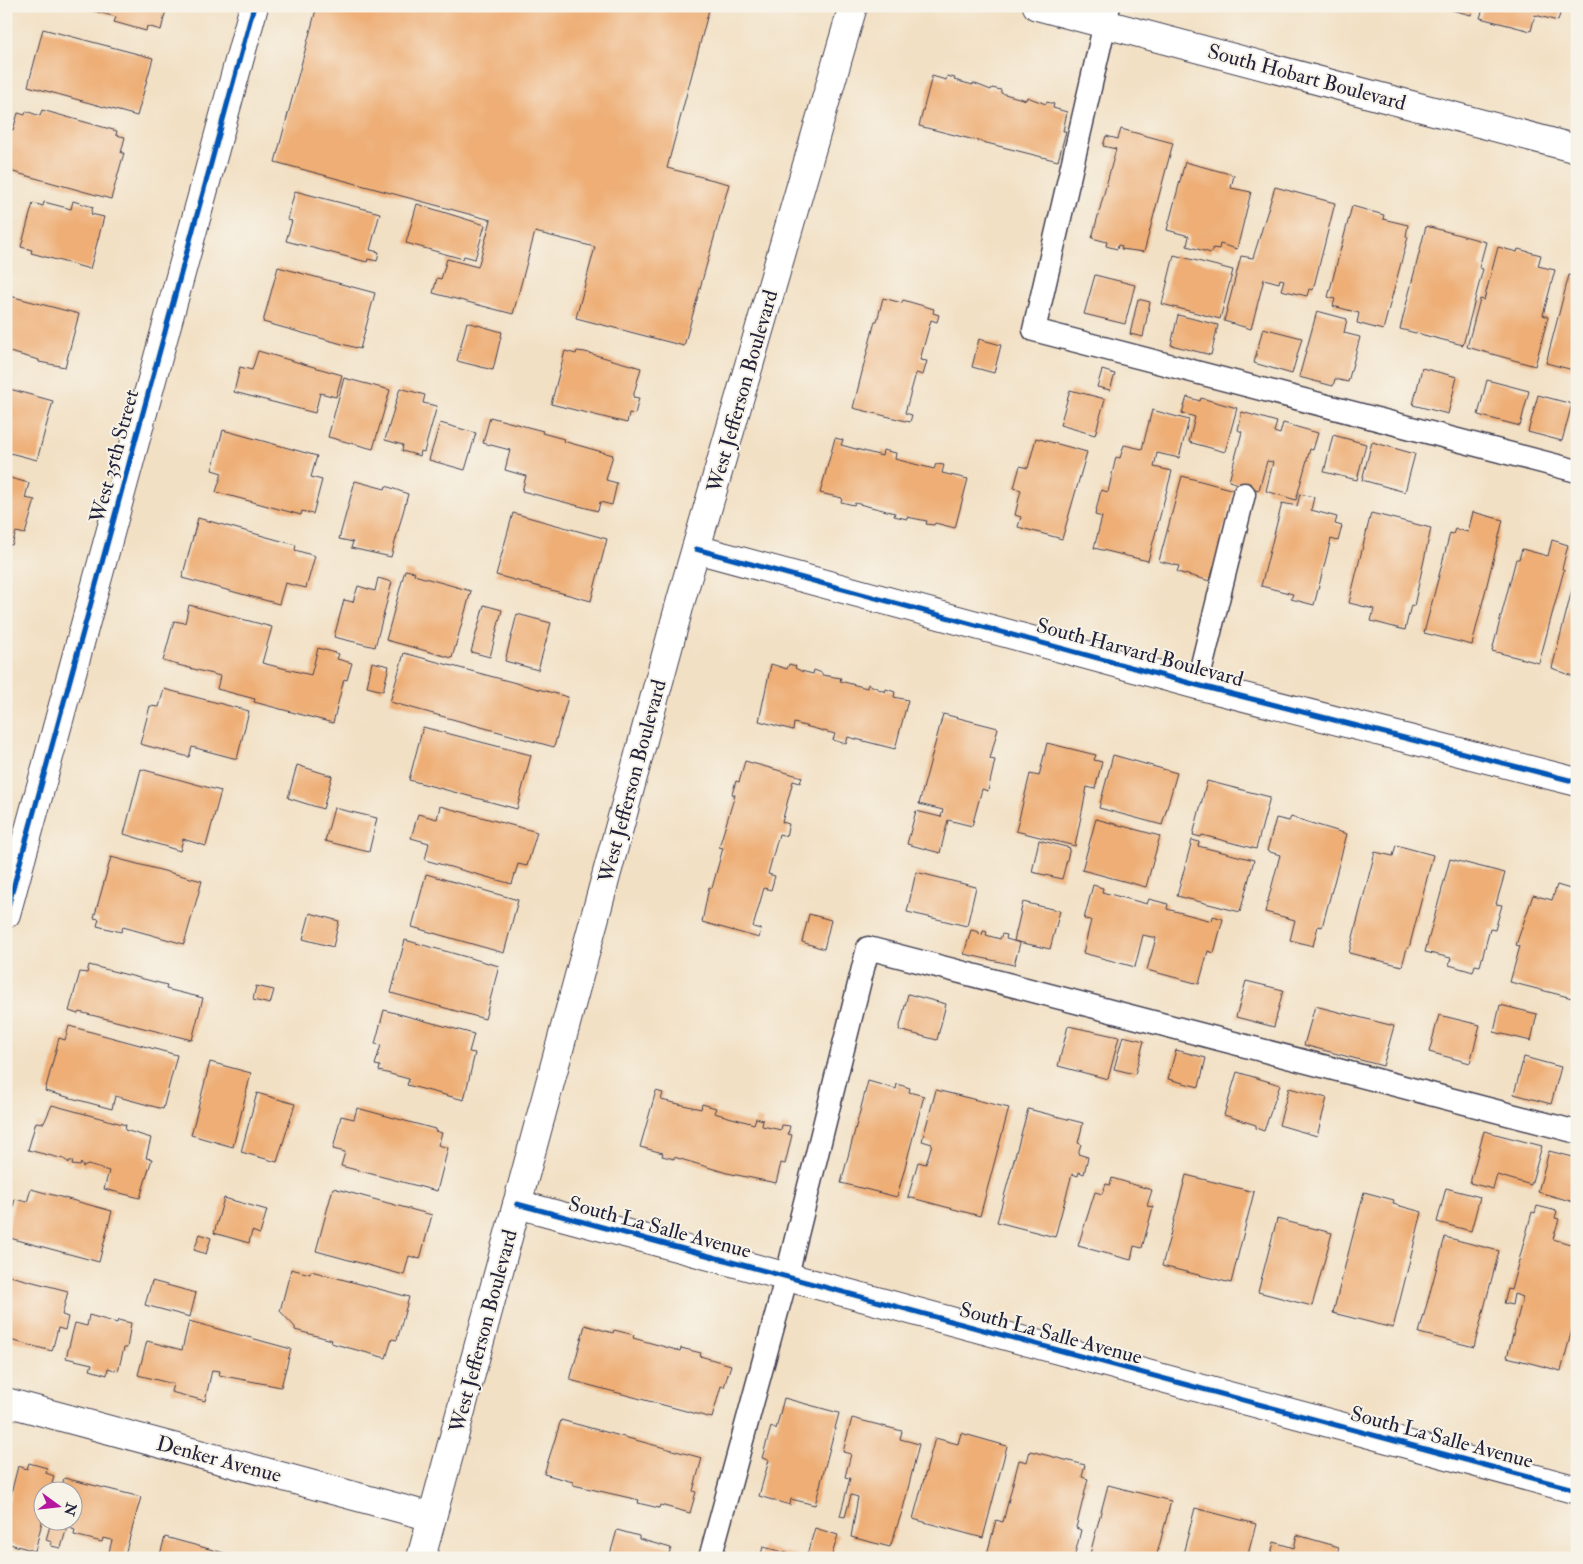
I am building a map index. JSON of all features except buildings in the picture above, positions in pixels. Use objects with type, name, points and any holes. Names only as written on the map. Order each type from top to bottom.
[{"type":"street","name":"West 35th Street","points":[[6,914],[254,6]]},
{"type":"street","name":"West Jefferson Boulevard","points":[[421,1558],[696,549],[853,6]]},
{"type":"street","name":"South Hobart Boulevard","points":[[1037,6],[1107,15],[1577,150]]},
{"type":"street","name":"South Harvard Boulevard","points":[[696,549],[1198,685],[1577,782]]},
{"type":"street","name":"South La Salle Avenue","points":[[517,1204],[786,1279],[1577,1490]]},
{"type":"street","name":"Denker Avenue","points":[[6,1402],[432,1517]]},
{"type":"lane","points":[[1107,15],[1034,330],[1577,471]]},
{"type":"lane","points":[[1198,685],[1244,494]]},
{"type":"lane","points":[[710,1558],[786,1279],[868,948],[1577,1132]]},
{"type":"cycle path","points":[[6,914],[254,6]]},
{"type":"cycle path","points":[[696,549],[1197,685],[1577,782]]},
{"type":"cycle path","points":[[517,1204],[1577,1490]]}]
